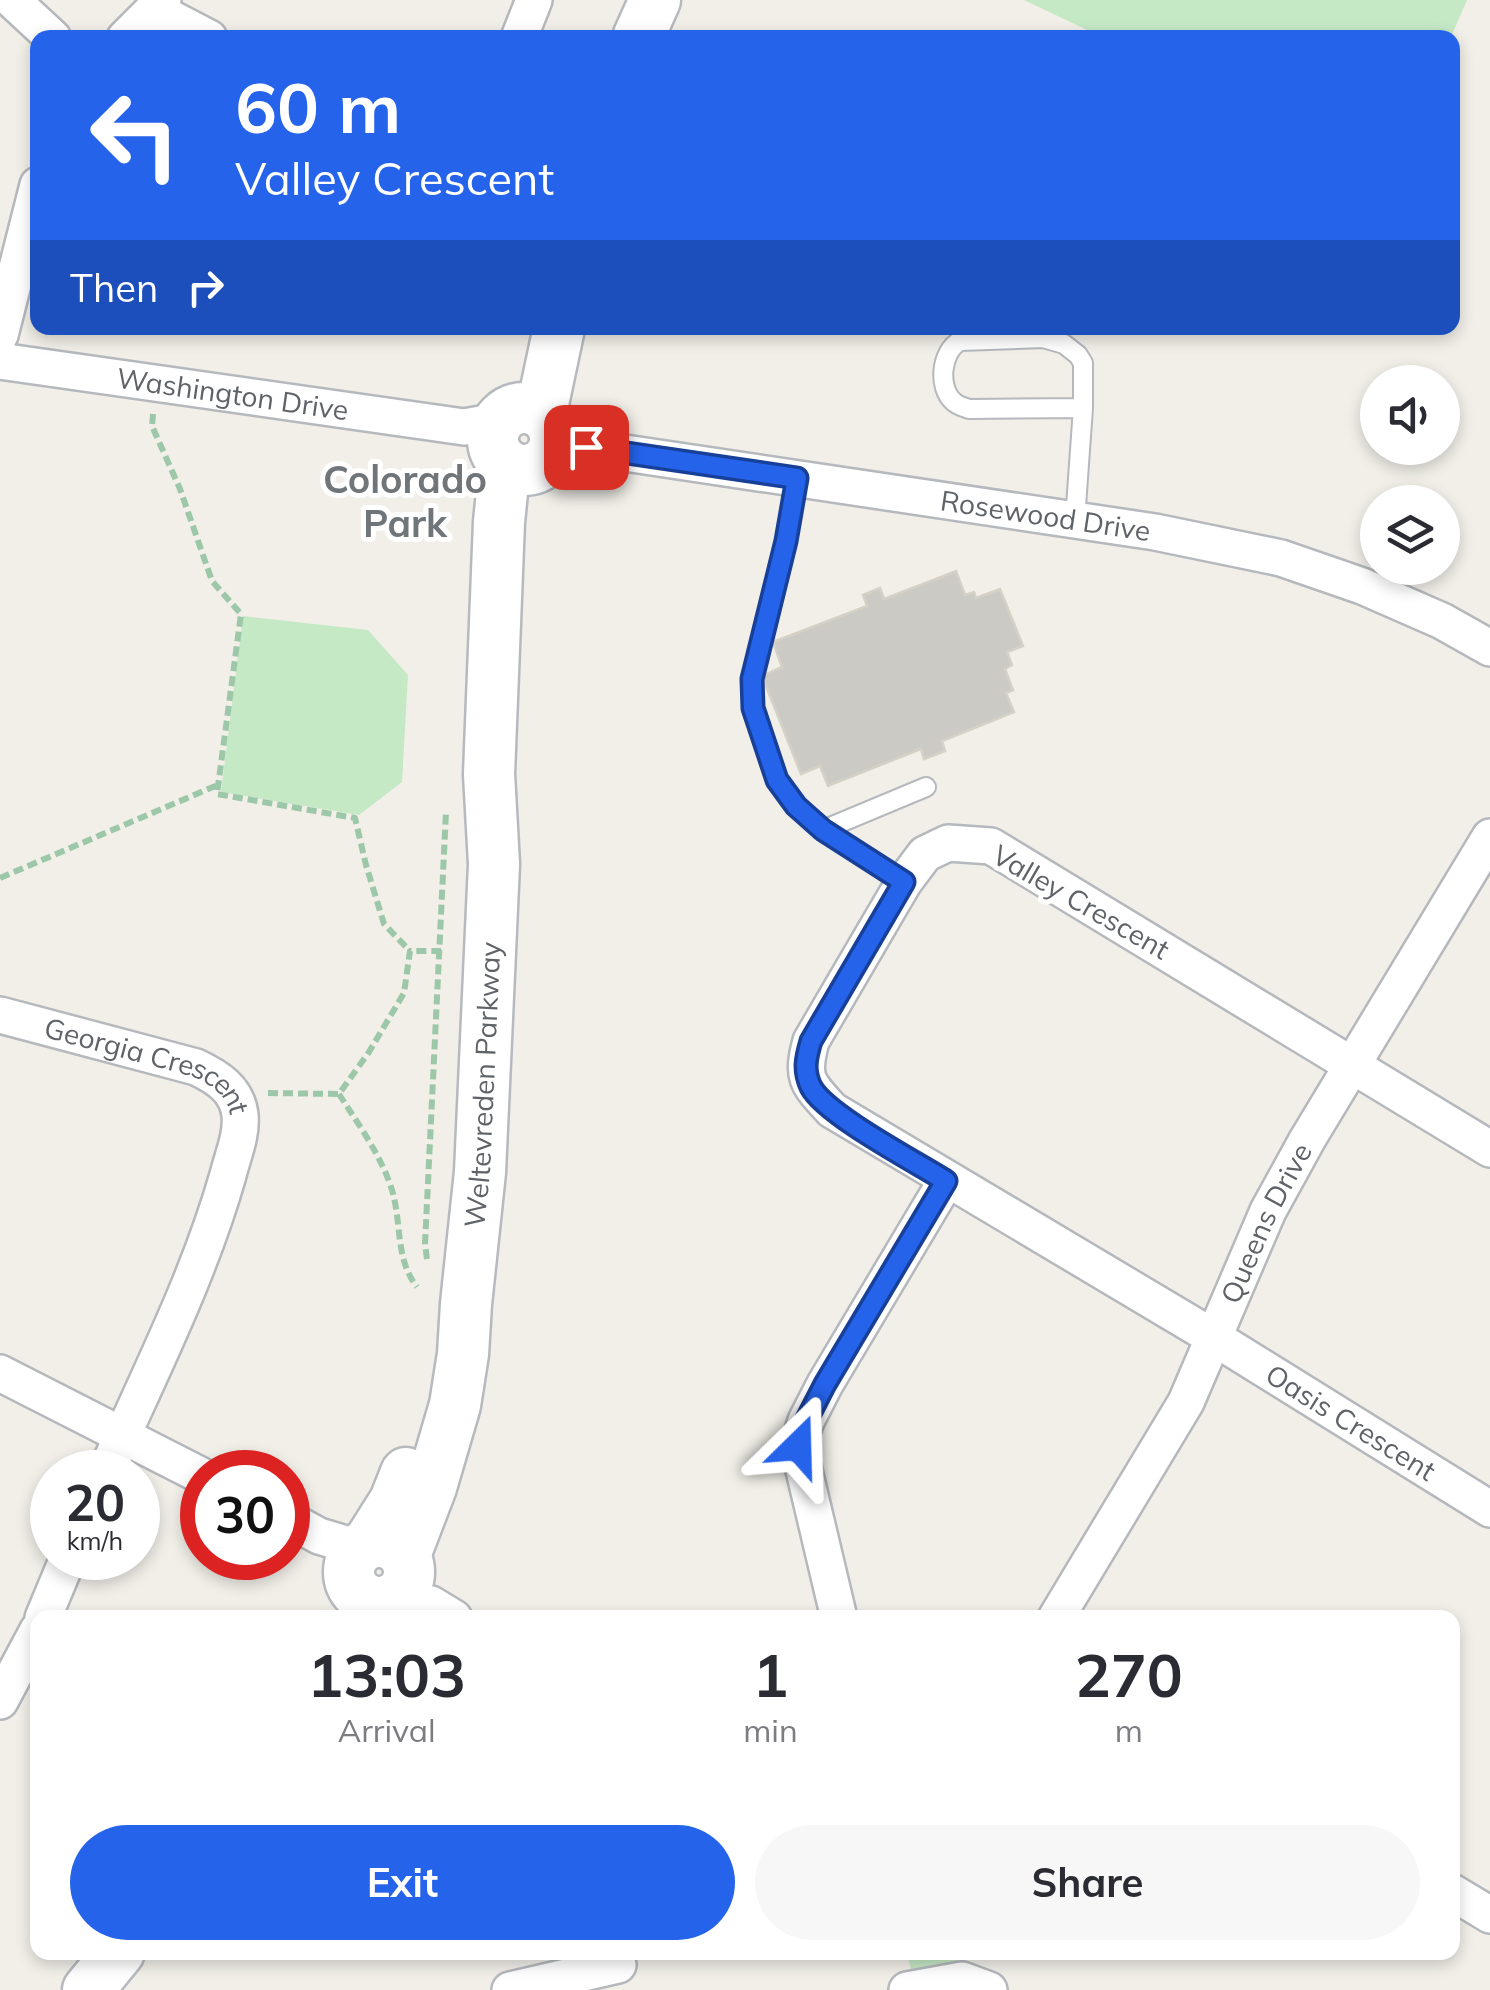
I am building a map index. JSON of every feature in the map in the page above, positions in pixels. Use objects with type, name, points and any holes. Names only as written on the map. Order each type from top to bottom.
[{"type":"street","points":[[12,0],[44,30]]},
{"type":"street","points":[[522,30],[534,0]]},
{"type":"street","points":[[642,30],[655,0]]},
{"type":"street","points":[[133,30],[159,5],[197,30]]},
{"type":"street","points":[[0,335],[30,216]]},
{"type":"street","name":"Weltevreden Parkway","points":[[381,1582],[431,1488],[454,1405],[463,1354],[480,1172],[494,864],[508,774],[524,523],[528,335]]},
{"type":"street","name":"Weltevreden Parkway","points":[[524,438],[557,335]]},
{"type":"street","name":"Washington Drive","points":[[0,361],[524,438]]},
{"type":"street","name":"Rosewood Drive","points":[[524,438],[1154,532],[1282,558],[1362,586],[1490,648]]},
{"type":"street","name":"Queens Drive","points":[[1061,1610],[1186,1402],[1268,1211],[1490,837]]},
{"type":"street","name":"Valley Crescent","points":[[1213,1337],[832,1110],[812,1089],[804,1066],[811,1041],[904,882],[925,854],[948,843],[991,846],[1352,1064]]},
{"type":"street","name":"Georgia Crescent","points":[[0,1015],[196,1067],[216,1077],[232,1092],[240,1112],[239,1136],[218,1210],[116,1450]]},
{"type":"street","points":[[1352,1064],[1490,1149]]},
{"type":"street","points":[[837,1610],[798,1446],[825,1384],[946,1181]]},
{"type":"street","name":"Oasis Crescent","points":[[1213,1337],[1490,1510]]},
{"type":"street","points":[[0,1372],[180,1465]]},
{"type":"street","points":[[310,1534],[381,1582]]},
{"type":"street","points":[[46,1610],[59,1580]]},
{"type":"street","points":[[0,1701],[30,1645]]},
{"type":"street","points":[[1460,1897],[1490,1915]]},
{"type":"street","points":[[88,1990],[112,1960]]},
{"type":"street","points":[[510,1990],[620,1969]]},
{"type":"street","points":[[908,1990],[962,1980],[989,1990]]},
{"type":"lane","points":[[1075,520],[1083,408],[1084,364],[1078,355],[1064,344],[1043,338],[960,341],[945,355],[946,388],[956,405],[970,409],[1083,408]]},
{"type":"lane","points":[[797,478],[786,541],[752,679],[753,708],[777,780],[796,806],[823,830],[904,882]]},
{"type":"lane","points":[[823,830],[926,787]]},
{"type":"path","points":[[156,383],[152,426],[180,489],[212,580],[240,614],[217,794],[355,818],[384,924],[410,951],[441,951]]},
{"type":"path","points":[[0,878],[220,784]]},
{"type":"path","points":[[428,1265],[425,1244],[446,812]]},
{"type":"path","points":[[339,1094],[404,994],[410,951]]},
{"type":"path","points":[[232,1092],[339,1094]]},
{"type":"path","points":[[339,1094],[378,1158],[393,1192],[406,1272],[417,1288]]},
{"type":"green space","points":[[1024,0],[1467,0],[1454,30],[1087,30]]},
{"type":"green space","points":[[243,616],[368,630],[408,675],[402,782],[359,815],[221,792]]},
{"type":"green space","points":[[909,1960],[958,1960],[956,1965],[912,1973]]},
{"type":"building","points":[[956,571],[965,595],[974,592],[976,598],[1000,589],[1023,646],[1007,652],[1012,665],[1005,669],[1013,690],[1006,693],[1014,712],[942,741],[945,751],[924,759],[921,749],[828,786],[820,766],[801,774],[762,676],[782,667],[773,642],[867,606],[863,595],[880,588],[884,599]]},
{"type":"district","name":"Colorado Park","points":[[405,502]]},
{"type":"route","points":[[586,447],[797,478],[786,541],[752,679],[753,708],[777,780],[796,806],[823,830],[904,882],[811,1041],[804,1066],[812,1089],[832,1110],[946,1181],[825,1384],[798,1446]]}]
